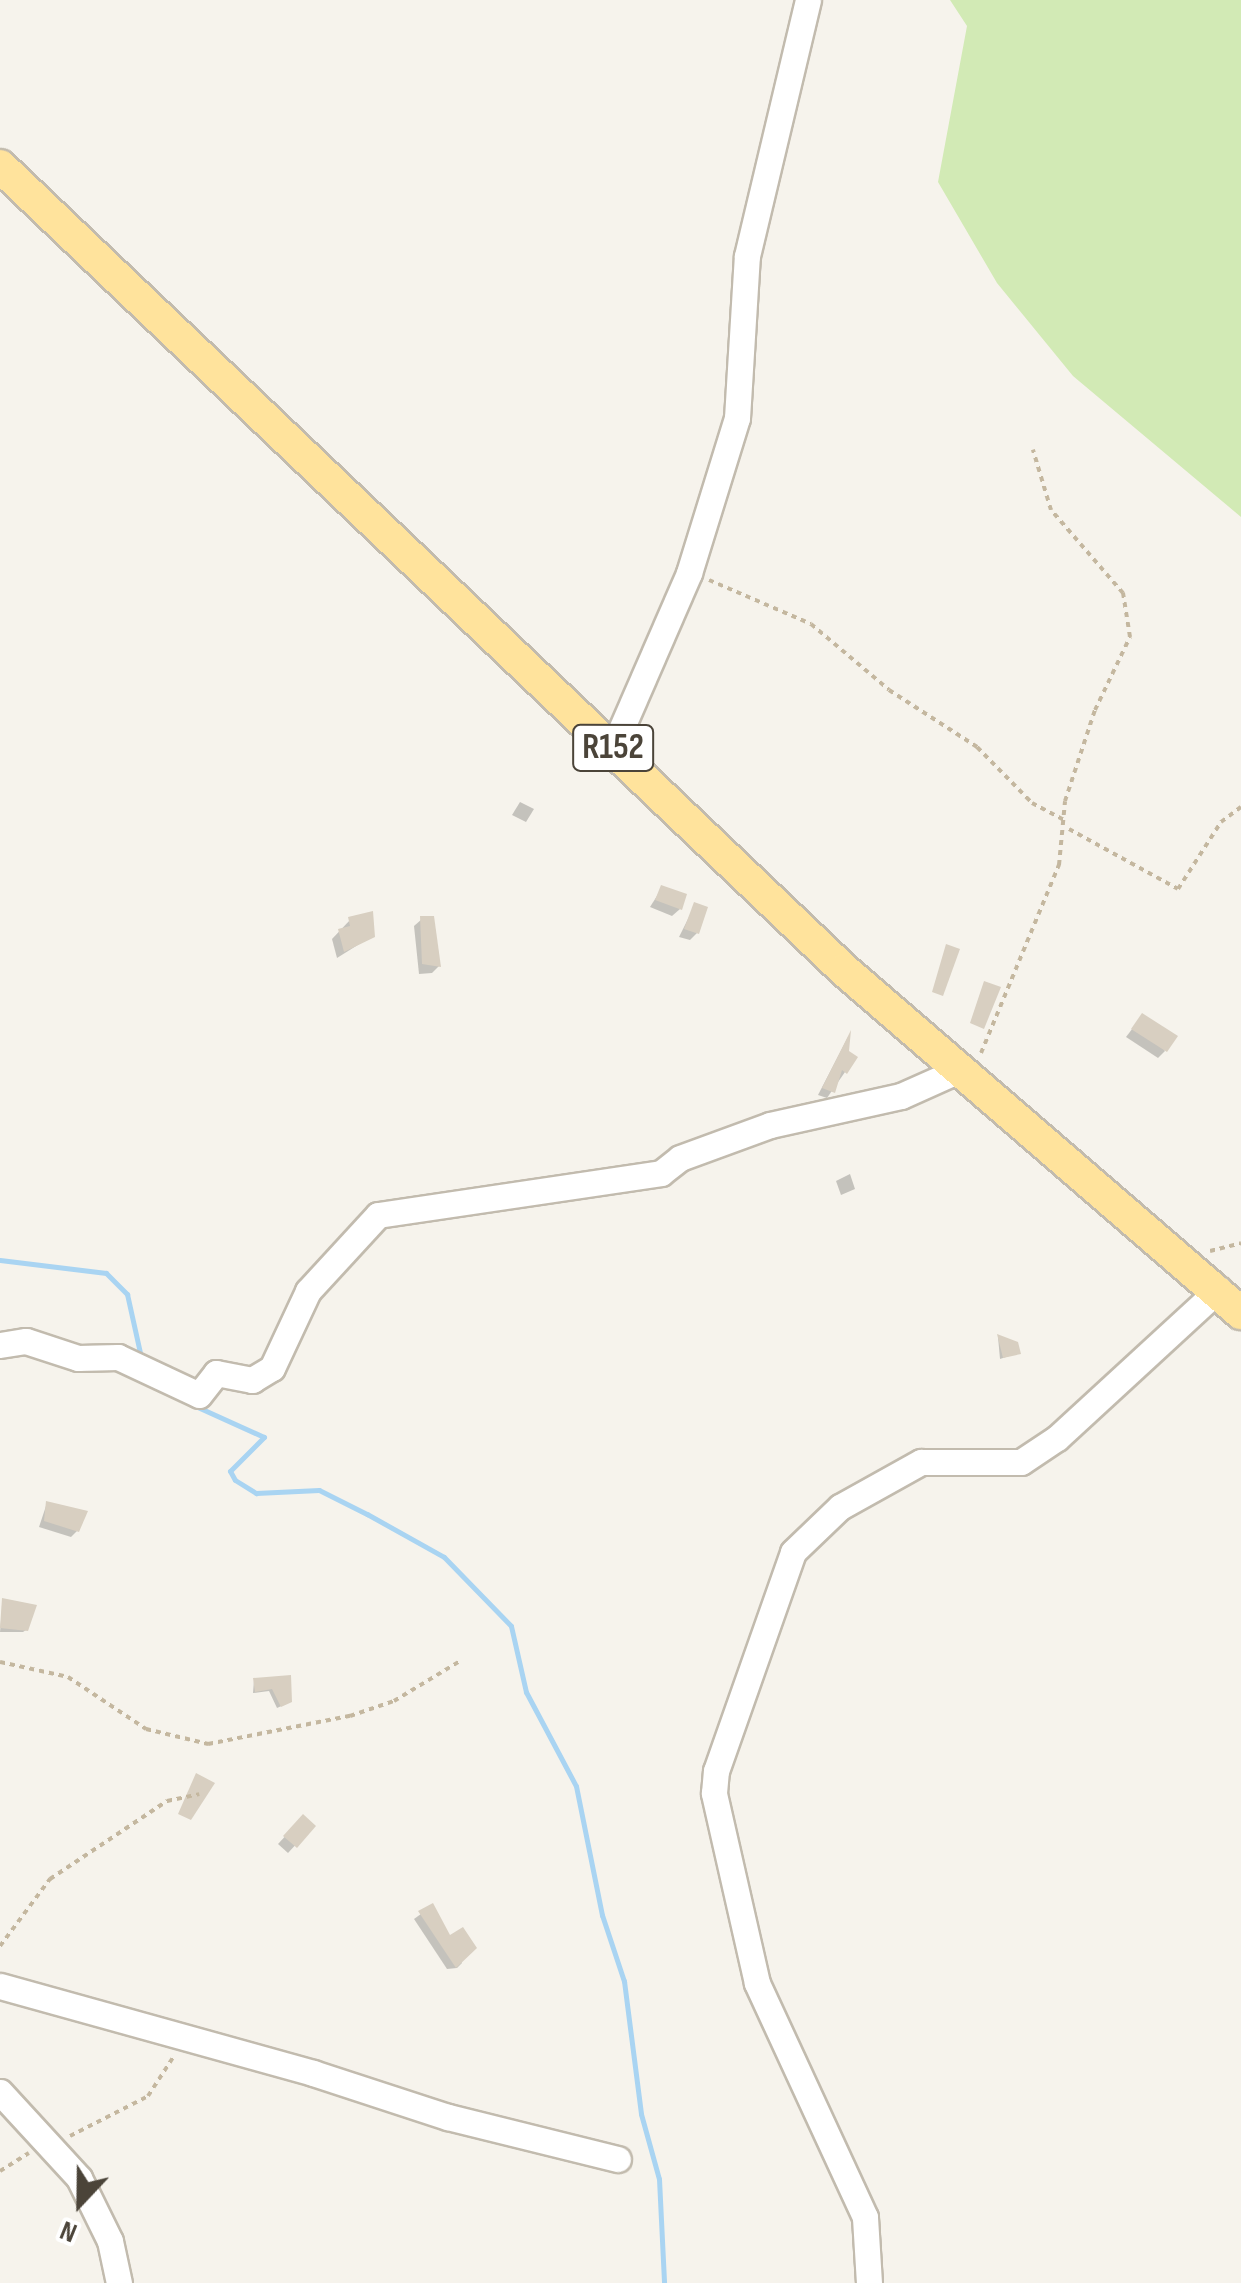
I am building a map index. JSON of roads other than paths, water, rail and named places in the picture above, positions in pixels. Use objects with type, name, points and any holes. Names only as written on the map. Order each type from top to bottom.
[{"type":"main road","name":"R152","points":[[0,166],[962,1077],[1187,1260],[1230,1301]]},
{"type":"street","points":[[613,748],[688,573],[737,418],[744,270],[808,0]]},
{"type":"street","points":[[0,1345],[26,1341],[78,1358],[118,1357],[124,1365],[155,1370],[188,1394],[205,1393],[216,1373],[252,1380],[272,1368],[308,1291],[378,1215],[661,1174],[680,1158],[770,1125],[900,1096],[962,1077]]},
{"type":"street","points":[[869,2283],[865,2217],[757,1983],[714,1794],[716,1771],[793,1552],[806,1534],[881,1481],[920,1462],[1022,1462],[1230,1301]]},
{"type":"street","points":[[0,1986],[448,2118],[618,2159]]},
{"type":"street","points":[[0,2092],[51,2142],[98,2210],[119,2283]]},
{"type":"waterway","points":[[0,1260],[106,1273],[127,1294],[141,1357]]},
{"type":"waterway","points":[[171,1395],[264,1437],[230,1471],[235,1480],[256,1493],[319,1490],[367,1514],[444,1557],[511,1626],[526,1692],[576,1786],[602,1915],[624,1981],[641,2114],[659,2179],[664,2283]]}]
